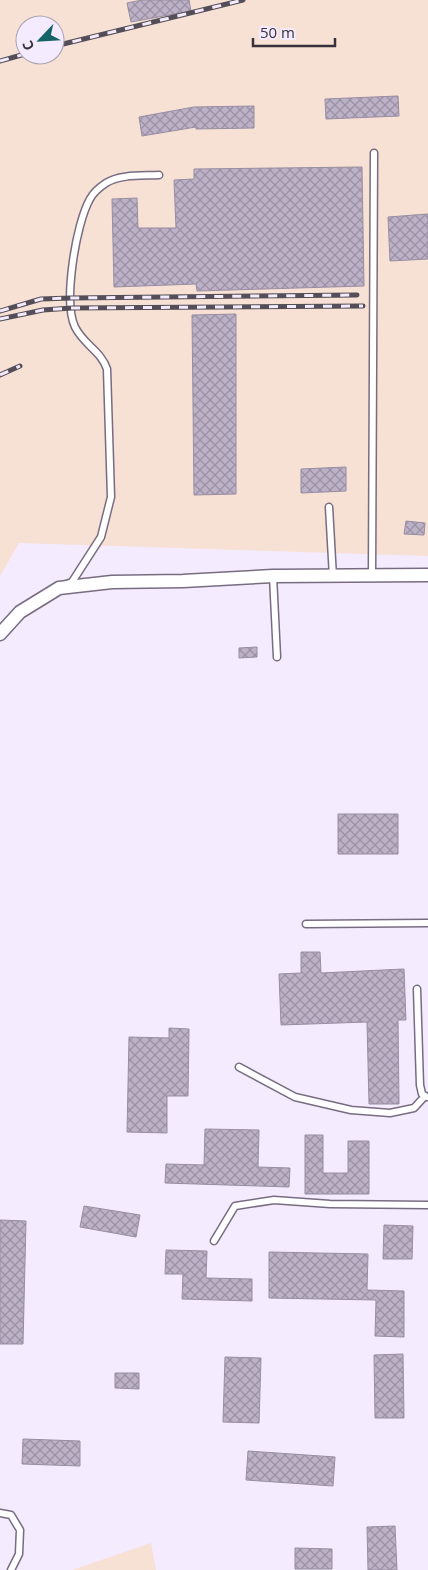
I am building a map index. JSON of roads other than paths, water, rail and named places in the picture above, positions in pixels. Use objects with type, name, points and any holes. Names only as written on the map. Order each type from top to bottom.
[{"type":"street","points":[[0,634],[20,612],[59,588],[112,582],[183,581],[273,576],[428,575]]},
{"type":"lane","points":[[372,576],[374,153]]},
{"type":"lane","points":[[59,588],[72,582],[101,537],[111,497],[107,370],[104,360],[82,337],[73,320],[71,285],[77,237],[90,199],[97,190],[108,182],[120,178],[159,174]]},
{"type":"lane","points":[[329,507],[333,577]]},
{"type":"lane","points":[[273,576],[277,657]]},
{"type":"lane","points":[[306,924],[428,923]]},
{"type":"lane","points":[[240,1066],[296,1097],[351,1110],[390,1113],[414,1108],[426,1097],[422,1094],[420,1085],[417,989]]},
{"type":"lane","points":[[214,1241],[236,1206],[274,1200],[330,1204],[428,1205]]},
{"type":"lane","points":[[0,1513],[12,1515],[20,1530],[19,1554],[11,1570]]},
{"type":"railway","points":[[65,44],[243,0]]},
{"type":"railway","points":[[0,61],[15,57]]},
{"type":"railway","points":[[0,311],[41,299],[357,295]]},
{"type":"railway","points":[[0,319],[43,310],[72,308],[363,306]]},
{"type":"railway","points":[[0,375],[20,366]]}]
